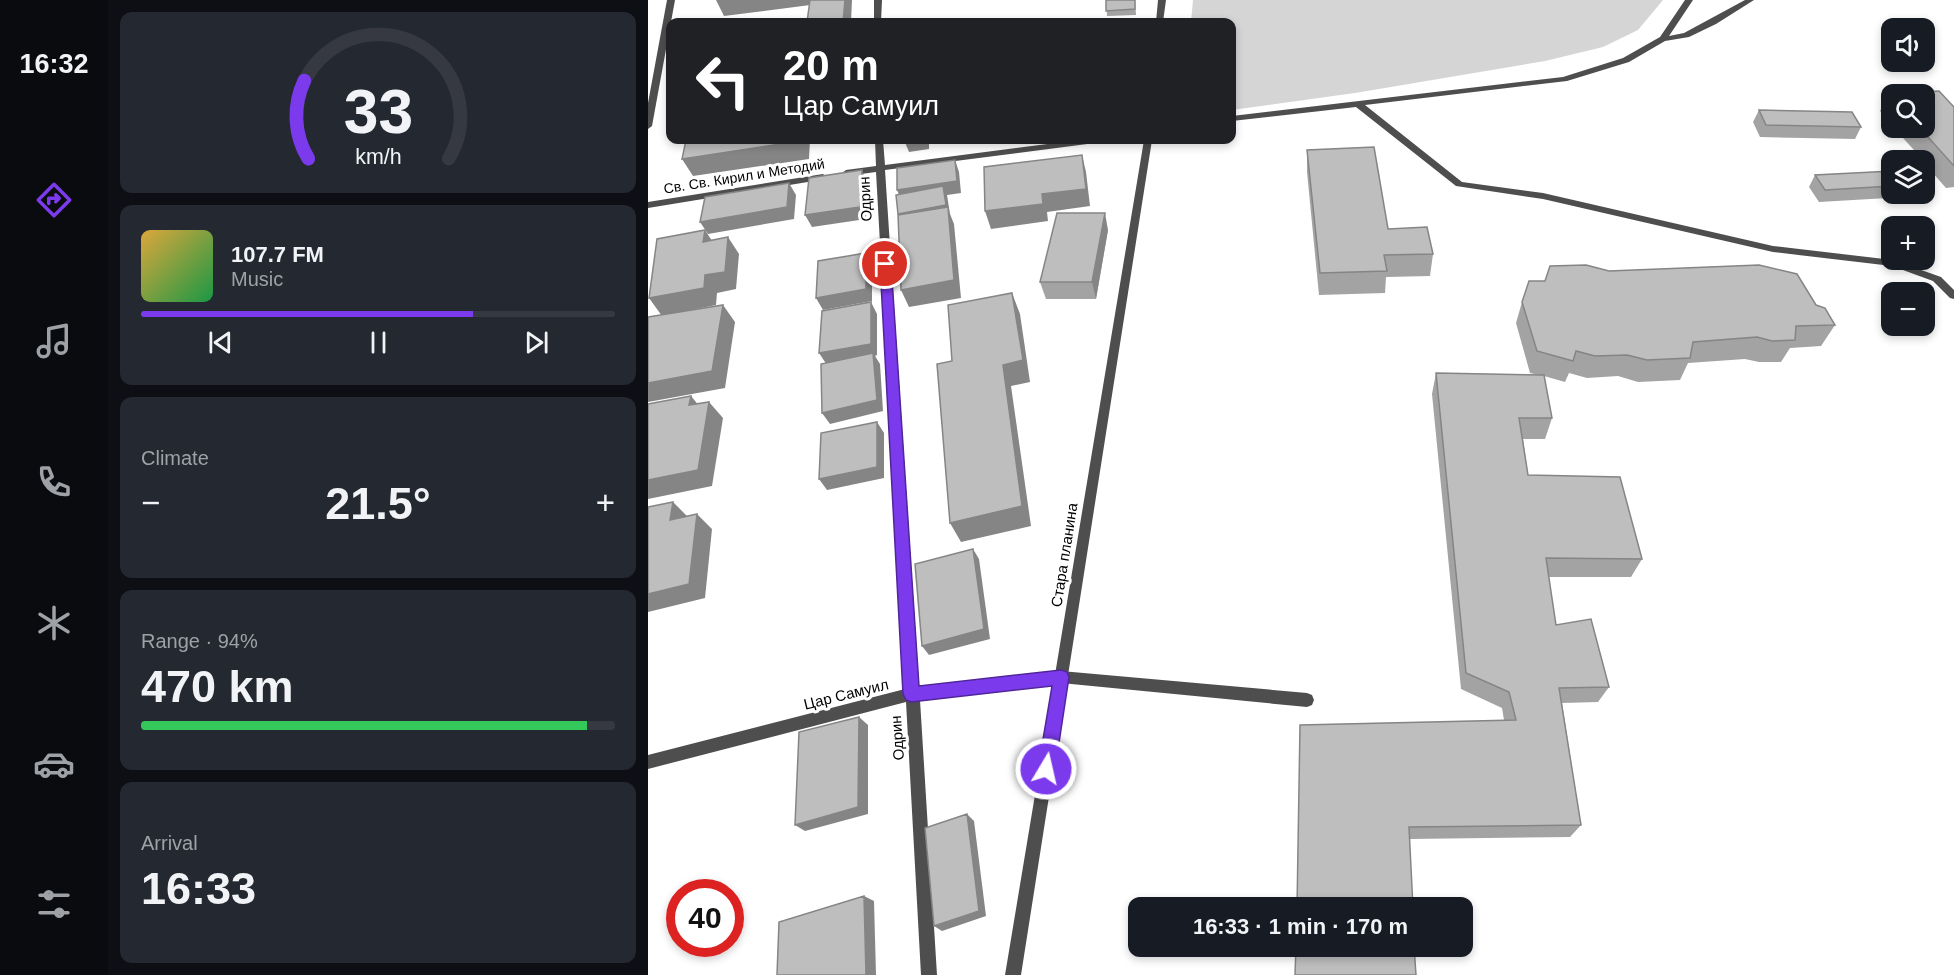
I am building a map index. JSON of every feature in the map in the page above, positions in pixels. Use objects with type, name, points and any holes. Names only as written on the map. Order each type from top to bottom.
[{"type":"street","points":[[668,18],[671,0]]},
{"type":"street","points":[[878,0],[878,18]]},
{"type":"street","points":[[1160,18],[1161,0]]},
{"type":"street","points":[[1663,39],[1689,0]]},
{"type":"street","points":[[1236,119],[1564,79],[1626,60],[1663,39],[1686,35],[1750,0]]},
{"type":"street","points":[[648,126],[666,27]]},
{"type":"street","points":[[1359,105],[1459,184],[1543,196],[1773,249],[1893,263],[1937,279],[1954,296]]},
{"type":"street","name":"Одрин","points":[[879,144],[928,975]]},
{"type":"street","name":"Св. Св. Кирил и Методий","points":[[648,205],[879,168],[1064,144]]},
{"type":"street","name":"Стара планина","points":[[1013,975],[1147,144]]},
{"type":"street","name":"Цар Самуил","points":[[648,762],[911,694],[1061,677],[1307,700]]},
{"type":"shaded area","points":[[1193,0],[1663,0],[1638,30],[1603,47],[1545,61],[1355,93],[1236,109],[1236,18],[1191,18]]},
{"type":"building","points":[[810,0],[845,0],[843,18],[808,18]]},
{"type":"building","points":[[1106,0],[1135,0],[1135,9],[1106,11]]},
{"type":"building","points":[[1935,91],[1939,91],[1954,107],[1954,166],[1929,138],[1935,138]]},
{"type":"building","points":[[1759,110],[1852,112],[1861,127],[1766,125]]},
{"type":"building","points":[[685,144],[780,144],[682,159]]},
{"type":"building","points":[[1374,147],[1388,229],[1427,227],[1433,254],[1384,255],[1387,271],[1320,273],[1307,150]]},
{"type":"building","points":[[1082,155],[1086,189],[1042,194],[1043,204],[985,211],[984,167]]},
{"type":"building","points":[[955,160],[957,181],[897,190],[897,168]]},
{"type":"building","points":[[862,170],[860,207],[805,215],[809,178]]},
{"type":"building","points":[[1881,172],[1881,187],[1825,190],[1815,175]]},
{"type":"building","points":[[789,183],[787,207],[700,222],[705,197]]},
{"type":"building","points":[[943,186],[946,205],[898,214],[896,195]]},
{"type":"building","points":[[948,207],[954,280],[901,290],[898,215]]},
{"type":"building","points":[[1057,213],[1105,213],[1092,282],[1040,282]]},
{"type":"building","points":[[705,230],[703,242],[728,237],[725,272],[705,275],[704,288],[649,298],[657,239]]},
{"type":"building","points":[[866,253],[866,289],[816,298],[818,261]]},
{"type":"building","points":[[1586,265],[1609,271],[1759,265],[1797,274],[1816,305],[1825,308],[1835,325],[1796,326],[1795,340],[1772,341],[1757,337],[1693,342],[1690,358],[1647,360],[1627,355],[1595,356],[1576,351],[1573,361],[1537,351],[1522,302],[1529,281],[1545,281],[1550,266]]},
{"type":"building","points":[[1012,293],[1023,360],[1003,365],[1022,506],[950,523],[937,364],[952,361],[948,305]]},
{"type":"building","points":[[871,302],[871,344],[819,353],[822,311]]},
{"type":"building","points":[[723,305],[712,371],[648,383],[648,317]]},
{"type":"building","points":[[873,353],[877,400],[822,413],[821,364]]},
{"type":"building","points":[[1436,373],[1544,375],[1552,418],[1519,418],[1528,475],[1620,477],[1642,559],[1546,558],[1556,625],[1591,619],[1609,687],[1559,688],[1581,825],[1409,827],[1412,897],[1297,897],[1300,725],[1516,720],[1509,692],[1466,673]]},
{"type":"building","points":[[691,396],[689,405],[709,402],[698,470],[648,480],[648,404]]},
{"type":"building","points":[[877,422],[877,467],[819,479],[821,433]]},
{"type":"building","points":[[673,502],[670,520],[697,514],[689,584],[648,594],[648,507]]},
{"type":"building","points":[[973,549],[984,629],[922,646],[915,564]]},
{"type":"building","points":[[859,717],[858,807],[795,825],[799,732]]},
{"type":"building","points":[[967,814],[979,911],[934,926],[925,828]]},
{"type":"building","points":[[864,896],[866,975],[777,975],[779,922]]},
{"type":"building","points":[[1296,957],[1415,957],[1416,975],[1295,975]]},
{"type":"route","points":[[885,264],[911,694],[1061,677],[1046,769]]}]
